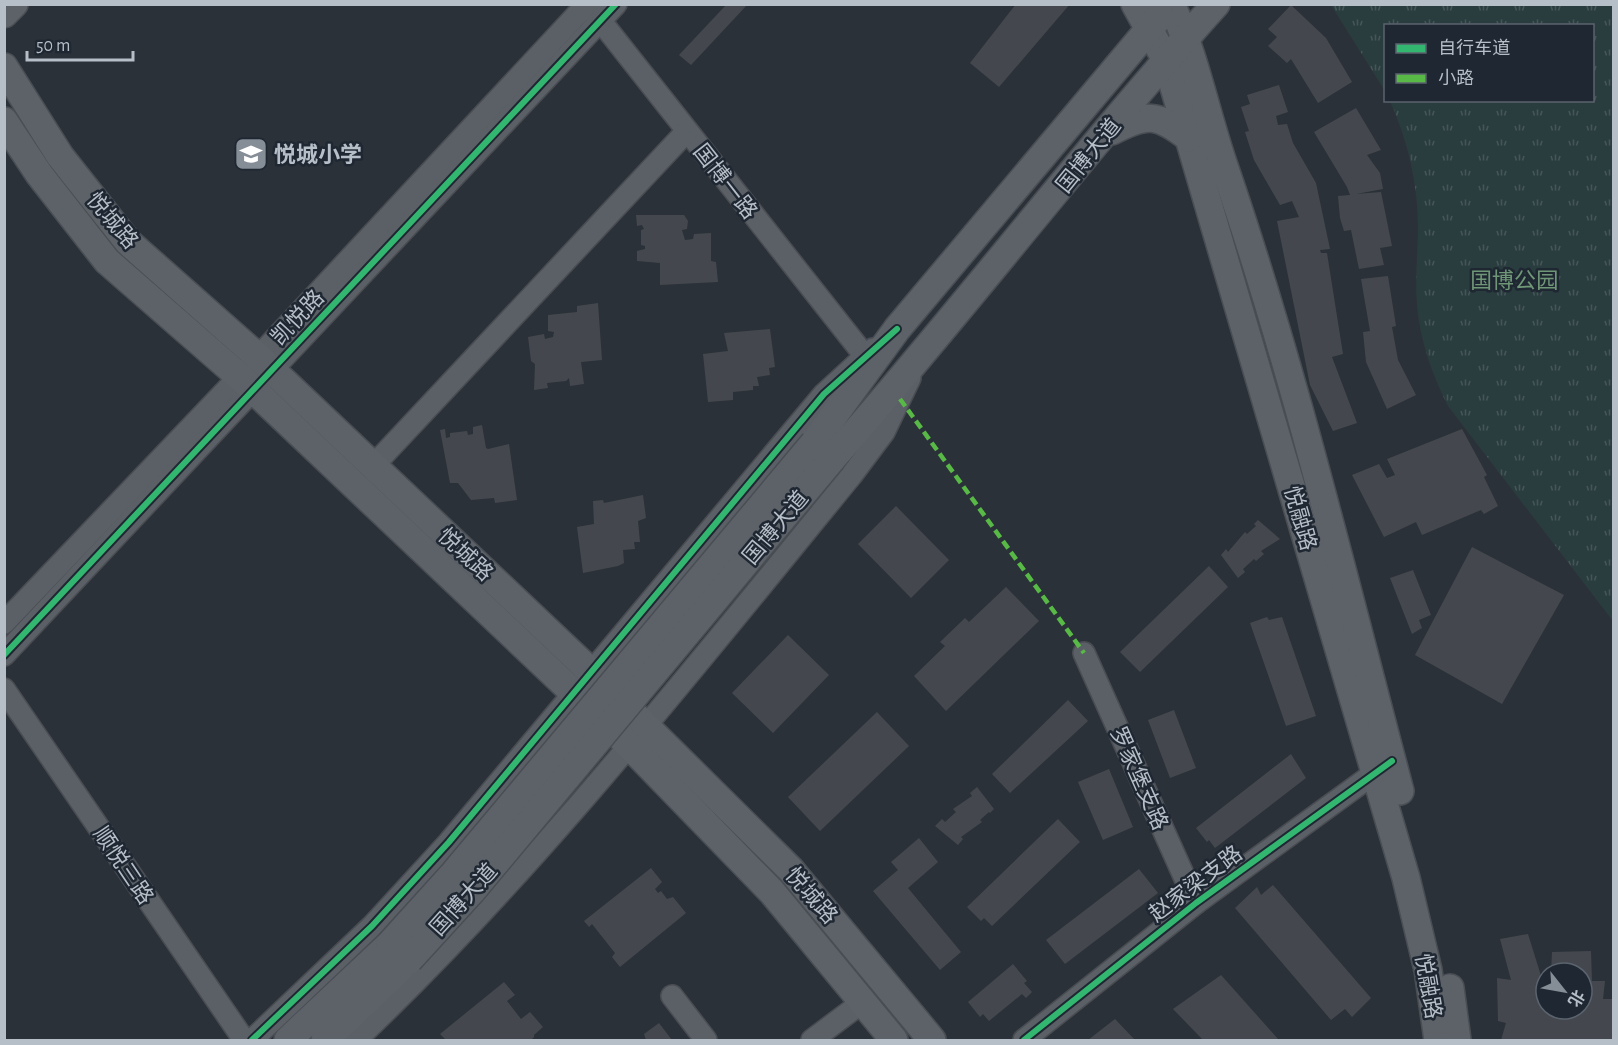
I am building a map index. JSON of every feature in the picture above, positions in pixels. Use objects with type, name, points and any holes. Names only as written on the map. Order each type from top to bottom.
[{"type":"main road","points":[[4,14],[14,4]]},
{"type":"main road","name":"悦融路","points":[[1135,4],[1166,60],[1384,766],[1436,923],[1454,1011],[1457,1041]]},
{"type":"main road","name":"悦融路","points":[[1171,4],[1186,38],[1205,110],[1263,278],[1384,766],[1428,970],[1438,1041]]},
{"type":"main road","name":"国博大道","points":[[823,451],[897,329],[1171,4]]},
{"type":"main road","name":"国博大道","points":[[325,1041],[399,952],[455,873],[823,451],[920,359],[1166,60],[1216,4]]},
{"type":"main road","name":"悦城路","points":[[4,67],[60,156],[128,242],[265,364],[590,671],[638,736],[864,1001],[894,1041]]},
{"type":"main road","points":[[1105,134],[1136,119],[1150,116],[1168,121],[1189,138]]},
{"type":"main road","name":"悦城路","points":[[4,121],[39,174],[107,261],[247,383],[573,693],[638,736],[791,870],[932,1041]]},
{"type":"main road","name":"国博大道","points":[[288,1041],[399,952]]},
{"type":"street","name":"凯悦路","points":[[4,655],[247,383],[592,10],[616,4]]},
{"type":"street","name":"国博一路","points":[[592,10],[865,356]]},
{"type":"street","points":[[373,466],[687,131]]},
{"type":"street","points":[[252,1041],[372,926],[449,842],[824,394],[897,329]]},
{"type":"street","points":[[356,1041],[492,904],[638,736],[851,476],[884,432],[920,359]]},
{"type":"street","name":"凯悦路","points":[[4,623],[247,383]]},
{"type":"street","name":"罗家堡支路","points":[[1084,653],[1196,903]]},
{"type":"street","name":"顺悦三路","points":[[4,689],[244,1041]]},
{"type":"street","name":"赵家梁支路","points":[[1024,1041],[1196,903],[1384,766]]},
{"type":"street","points":[[672,996],[706,1041]]},
{"type":"street","points":[[812,1041],[864,1001]]},
{"type":"green space","name":"国博公园","points":[[1331,5],[1613,5],[1613,621],[1448,406],[1437,382],[1424,344],[1417,305],[1418,218],[1415,183],[1403,133],[1390,102],[1594,102],[1594,24],[1384,24],[1384,89]]},
{"type":"building","points":[[1016,4],[1070,4],[999,87],[970,63]]},
{"type":"building","points":[[726,5],[747,5],[691,65],[679,55]]},
{"type":"building","points":[[1291,5],[1326,38],[1352,82],[1318,103],[1291,59],[1287,63],[1268,46],[1277,37],[1268,29]]},
{"type":"building","points":[[1279,85],[1288,112],[1276,116],[1278,125],[1287,124],[1293,143],[1316,183],[1330,249],[1320,250],[1321,253],[1327,253],[1343,354],[1332,357],[1357,423],[1333,431],[1310,385],[1277,221],[1299,217],[1292,201],[1280,205],[1254,160],[1245,132],[1249,131],[1241,107],[1250,104],[1247,95]]},
{"type":"building","points":[[1356,108],[1381,150],[1367,155],[1380,173],[1383,189],[1356,194],[1381,192],[1392,246],[1380,248],[1384,265],[1359,269],[1351,230],[1344,231],[1340,218],[1338,196],[1350,195],[1314,132]]},
{"type":"building","points":[[636,215],[684,215],[688,221],[687,229],[682,230],[685,240],[693,239],[694,234],[711,233],[711,261],[716,262],[718,282],[660,285],[660,263],[637,261],[637,251],[645,249],[645,246],[641,245],[641,230],[644,229],[642,225],[637,226]]},
{"type":"building","points":[[1388,276],[1396,326],[1392,327],[1398,360],[1416,395],[1387,409],[1366,362],[1363,332],[1370,331],[1361,279]]},
{"type":"building","points":[[598,303],[602,360],[581,362],[584,384],[570,386],[569,378],[566,381],[547,383],[548,388],[534,390],[535,364],[531,361],[528,337],[544,334],[545,339],[553,337],[554,332],[548,331],[548,315],[577,312],[577,306]]},
{"type":"building","points":[[770,329],[775,367],[769,368],[770,375],[757,377],[759,386],[753,386],[753,390],[733,392],[733,400],[708,402],[703,354],[728,351],[724,333]]},
{"type":"building","points":[[482,425],[486,448],[509,444],[517,500],[495,503],[494,498],[471,500],[458,483],[450,483],[440,430],[445,429],[446,438],[450,437],[450,433],[467,431],[468,435],[473,434],[473,427]]},
{"type":"building","points":[[1462,429],[1487,475],[1484,477],[1498,506],[1484,514],[1481,510],[1422,535],[1416,522],[1384,537],[1352,475],[1379,464],[1387,478],[1395,475],[1387,459]]},
{"type":"building","points":[[643,495],[646,518],[638,521],[640,542],[634,542],[635,549],[623,550],[624,563],[618,566],[583,573],[577,527],[594,524],[593,501],[603,500],[604,503]]},
{"type":"building","points":[[896,506],[949,560],[911,598],[858,544]]},
{"type":"building","points":[[1258,520],[1280,539],[1261,551],[1264,554],[1243,569],[1245,572],[1238,578],[1221,555],[1226,549],[1228,552],[1245,532],[1247,534],[1256,526],[1254,524]]},
{"type":"building","points":[[1472,547],[1564,595],[1502,704],[1415,655]]},
{"type":"building","points":[[1209,566],[1228,587],[1140,672],[1120,652]]},
{"type":"building","points":[[1413,570],[1431,615],[1419,620],[1422,628],[1412,634],[1390,578]]},
{"type":"building","points":[[1006,587],[1039,621],[946,711],[914,676],[945,646],[940,642],[965,618],[969,622]]},
{"type":"building","points":[[1267,617],[1269,620],[1282,617],[1316,716],[1286,726],[1250,623]]},
{"type":"building","points":[[788,635],[829,675],[773,733],[732,693]]},
{"type":"building","points":[[1068,700],[1088,721],[1010,793],[992,774]]},
{"type":"building","points":[[1174,710],[1196,768],[1170,778],[1148,720]]},
{"type":"building","points":[[877,712],[909,746],[820,831],[788,797]]},
{"type":"building","points":[[1291,754],[1306,778],[1215,848],[1209,840],[1207,842],[1196,828]]},
{"type":"building","points":[[1109,769],[1133,827],[1103,840],[1078,782]]},
{"type":"building","points":[[977,787],[994,809],[980,820],[982,822],[961,837],[963,839],[958,845],[935,826],[942,819],[945,822],[956,812],[953,809],[972,796],[970,793]]},
{"type":"building","points":[[1058,819],[1080,842],[992,926],[984,918],[981,921],[967,907]]},
{"type":"building","points":[[919,838],[938,862],[908,888],[961,952],[940,970],[873,891],[898,870],[891,862]]},
{"type":"building","points":[[651,868],[662,882],[655,889],[658,893],[661,891],[667,899],[673,897],[686,913],[620,967],[612,957],[615,953],[592,924],[589,927],[584,921]]},
{"type":"building","points":[[1139,869],[1158,893],[1065,964],[1046,940]]},
{"type":"building","points":[[1273,885],[1371,998],[1352,1017],[1345,1009],[1331,1020],[1235,908],[1257,887],[1261,895]]},
{"type":"building","points":[[1528,934],[1536,961],[1534,961],[1534,1021],[1594,1021],[1594,981],[1605,981],[1603,999],[1614,999],[1614,1040],[1501,1040],[1506,1023],[1498,1021],[1497,978],[1511,980],[1500,939]]},
{"type":"building","points":[[1591,951],[1591,961],[1552,961],[1552,952]]},
{"type":"building","points":[[1013,964],[1027,981],[1024,983],[1032,992],[1026,998],[1022,994],[989,1021],[983,1014],[980,1017],[968,1002]]},
{"type":"building","points":[[1221,975],[1279,1040],[1203,1040],[1173,1009]]},
{"type":"building","points":[[504,982],[515,995],[507,1001],[521,1019],[530,1012],[543,1027],[531,1040],[446,1040],[440,1034]]},
{"type":"building","points":[[1115,1019],[1135,1040],[1088,1040]]},
{"type":"building","points":[[659,1023],[672,1040],[646,1040],[644,1034]]},
{"type":"marked path","points":[[900,399],[1084,653]]},
{"type":"cycle path","points":[[4,655],[616,4]]},
{"type":"cycle path","points":[[252,1040],[372,926],[449,842],[824,394],[897,329]]},
{"type":"cycle path","points":[[1024,1040],[1196,903],[1392,761]]},
{"type":"place","name":"悦城小学","points":[[251,154]]}]
